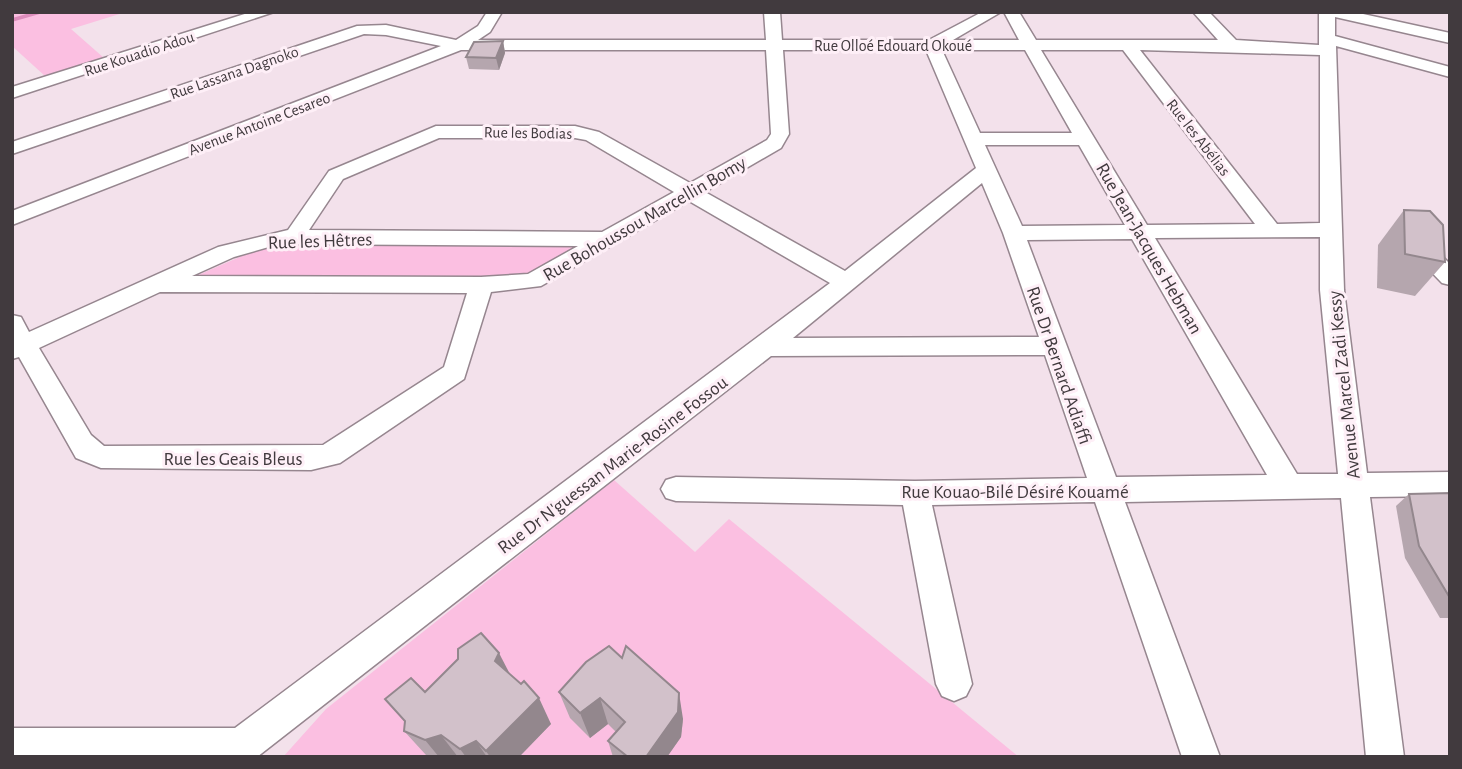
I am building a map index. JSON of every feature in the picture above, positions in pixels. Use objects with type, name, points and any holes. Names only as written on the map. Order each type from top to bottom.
[{"type":"street","name":"Rue Kouadio Adou","points":[[12,93],[267,12]]},
{"type":"street","name":"Avenue Antoine Cesareo","points":[[14,215],[459,45],[484,29],[495,12]]},
{"type":"street","points":[[772,12],[775,46]]},
{"type":"street","points":[[932,45],[994,12]]},
{"type":"street","name":"Rue Jean-Jacques Hebman","points":[[1011,12],[1143,234],[1287,485]]},
{"type":"street","points":[[1200,12],[1231,45]]},
{"type":"street","name":"Avenue Marcel Zadi Kessy","points":[[1327,12],[1332,290],[1385,757]]},
{"type":"street","points":[[1332,12],[1450,38]]},
{"type":"street","name":"Rue Lassana Dagnoko","points":[[12,148],[363,29],[386,30],[459,45]]},
{"type":"street","name":"Rue Olloé Edouard Okoué","points":[[459,45],[1327,45],[1450,72]]},
{"type":"street","name":"Rue Dr Bernard Adiaffi","points":[[932,45],[1014,233],[1201,757]]},
{"type":"street","name":"Rue les Abélias","points":[[1128,45],[1270,229]]},
{"type":"street","name":"Rue Bohoussou Marcellin Bomy","points":[[159,284],[481,285],[533,281],[774,144],[780,134],[775,46]]},
{"type":"street","name":"Rue les Bodias","points":[[293,237],[336,175],[413,141],[445,131],[584,133],[691,191],[848,283]]},
{"type":"street","points":[[973,139],[1086,139]]},
{"type":"street","name":"Rue Dr N'guessan Marie-Rosine Fossou","points":[[239,751],[848,283],[987,169]]},
{"type":"street","points":[[1014,233],[1143,234],[1270,229],[1330,230]]},
{"type":"street","name":"Rue les Hêtres","points":[[17,339],[159,284],[226,252],[255,242],[293,237],[609,239]]},
{"type":"street","points":[[1416,243],[1450,278]]},
{"type":"street","name":"Rue les Geais Bleus","points":[[17,339],[81,443],[86,450],[101,457],[311,459],[330,455],[454,372],[481,285]]},
{"type":"street","points":[[765,347],[1053,346]]},
{"type":"street","name":"Rue Kouao-Bilé Désiré Kouamé","points":[[676,489],[915,493],[1450,484]]},
{"type":"street","points":[[915,493],[954,684]]},
{"type":"street","points":[[12,746],[239,751]]},
{"type":"shaded area","points":[[12,12],[126,12],[71,29],[104,58],[45,76],[12,46]]},
{"type":"shaded area","points":[[594,241],[531,276],[196,276],[274,242]]},
{"type":"shaded area","points":[[614,480],[695,552],[729,519],[1019,757],[283,757],[326,709]]},
{"type":"building","points":[[503,41],[496,58],[466,57],[474,42]]},
{"type":"building","points":[[1404,210],[1430,211],[1443,225],[1445,262],[1405,254]]},
{"type":"building","points":[[1450,493],[1450,598],[1419,546],[1409,494]]},
{"type":"building","points":[[481,633],[499,653],[495,661],[521,684],[524,681],[539,698],[486,751],[476,741],[460,749],[441,735],[425,740],[404,731],[405,721],[385,699],[411,678],[425,692],[458,659],[458,649]]},
{"type":"building","points":[[609,646],[622,658],[626,646],[679,693],[678,712],[646,757],[628,757],[608,741],[625,722],[600,698],[580,713],[559,692],[586,662]]},
{"type":"waterway","points":[[12,20],[40,12]]}]
